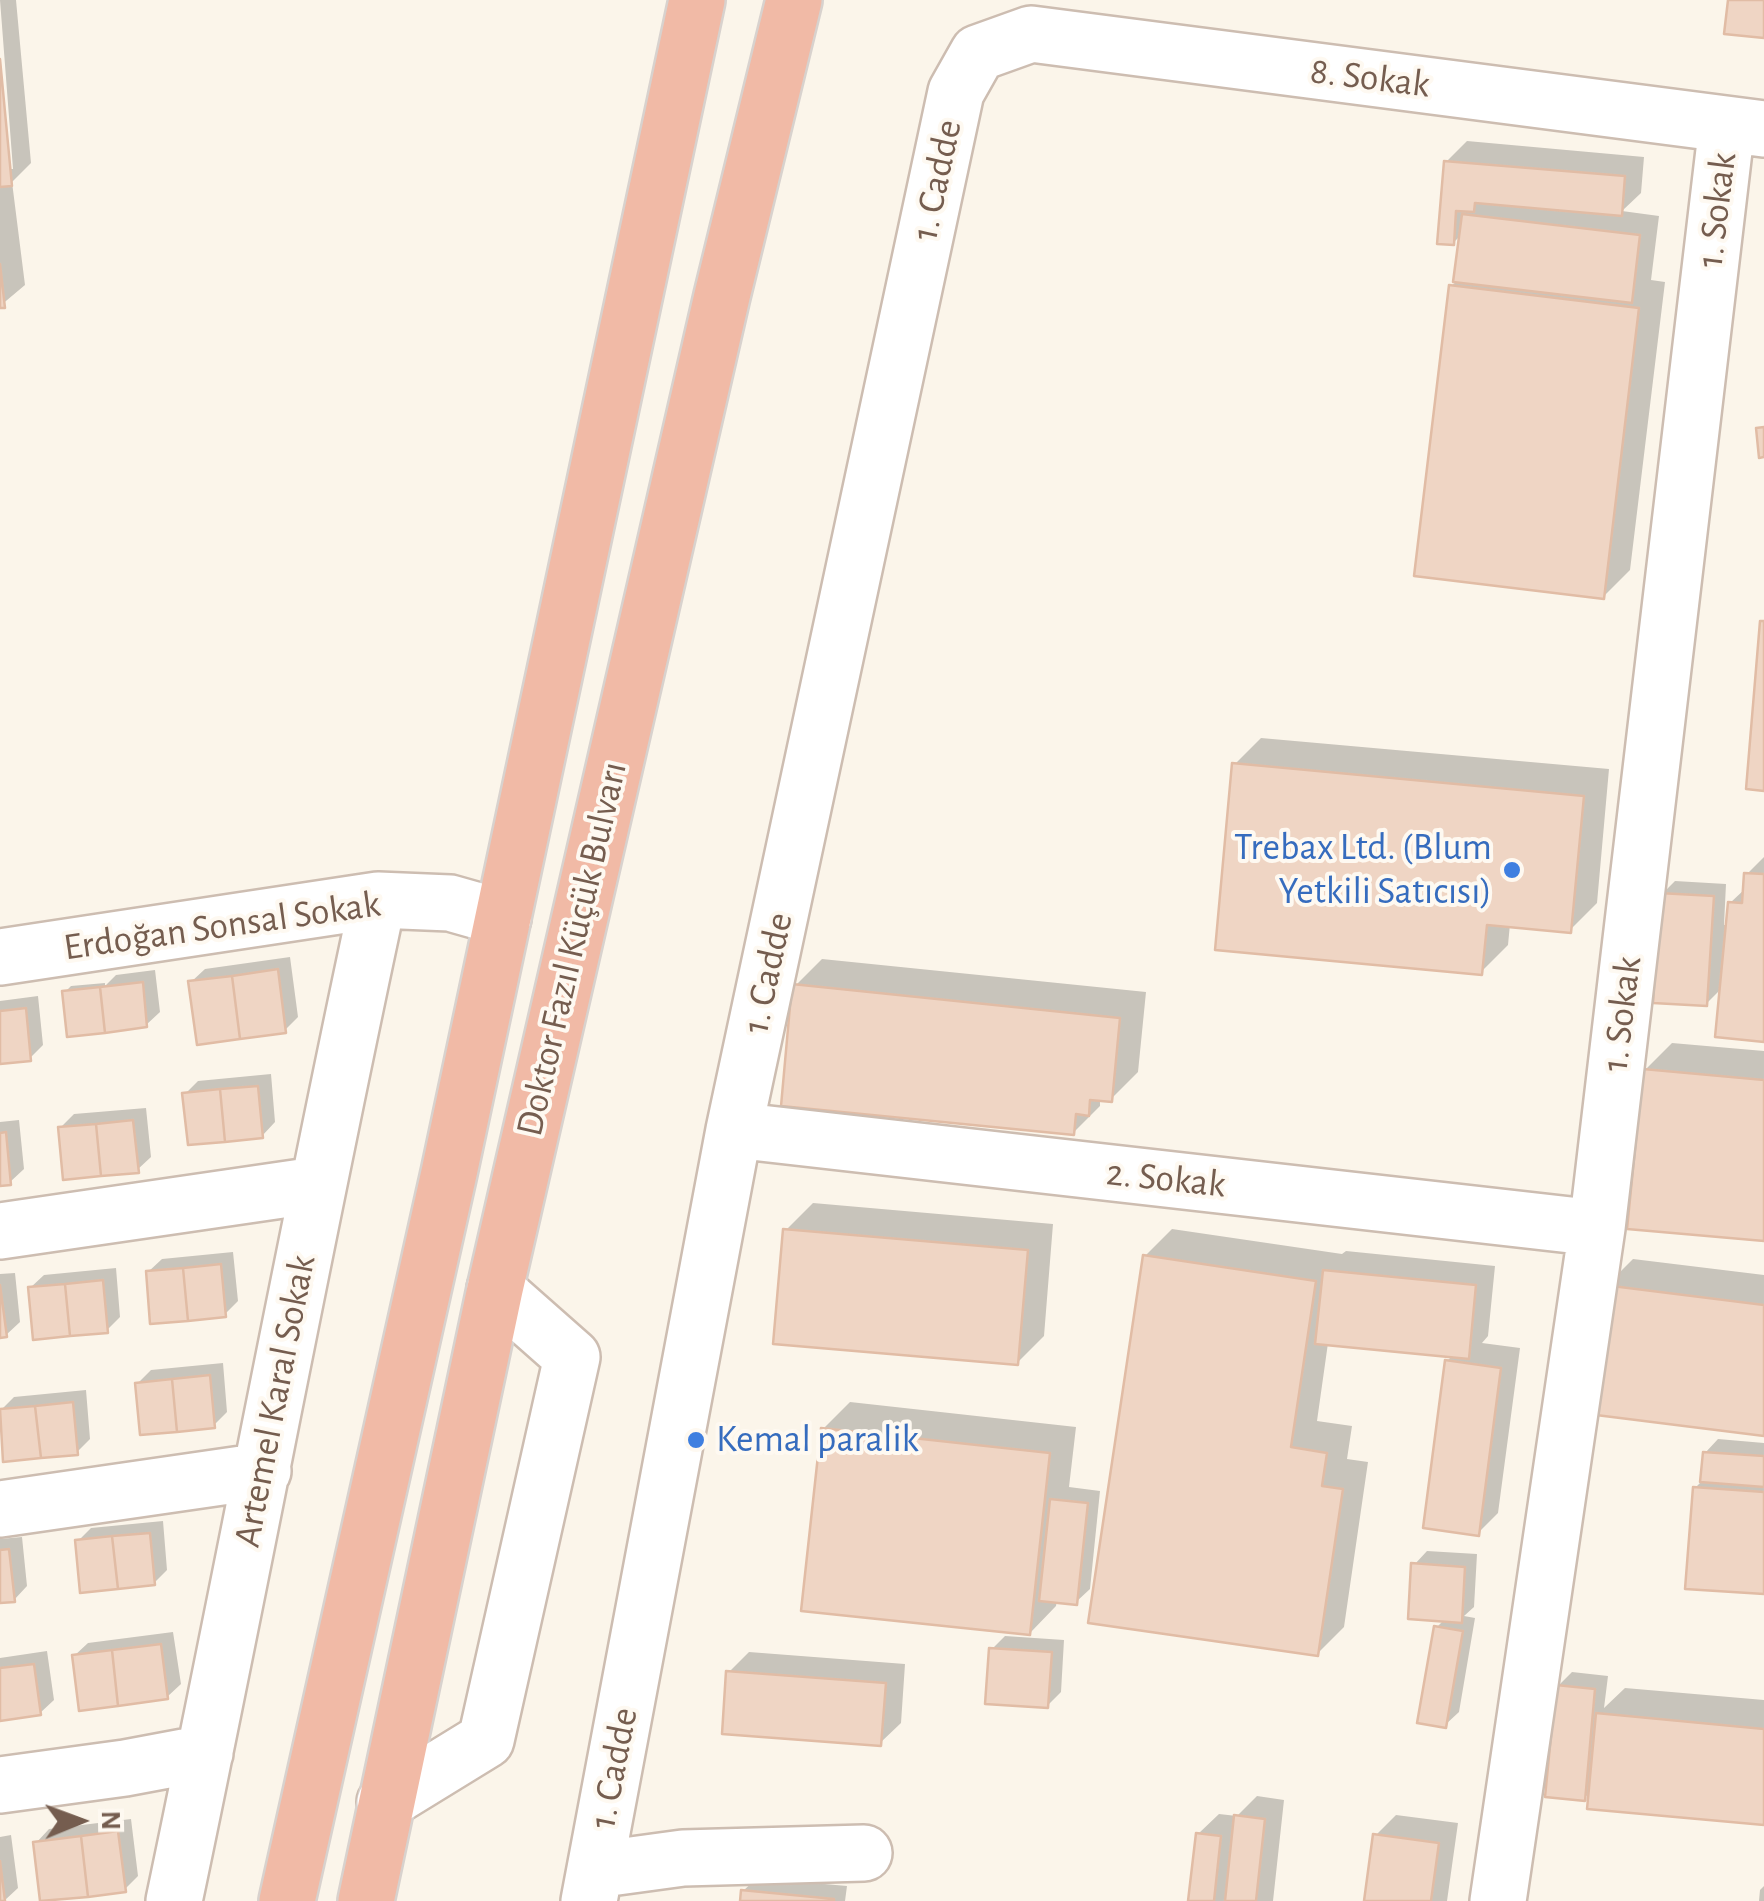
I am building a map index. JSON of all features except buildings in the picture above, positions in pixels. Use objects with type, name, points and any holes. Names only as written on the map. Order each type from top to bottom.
[{"type":"highway","name":"Doktor Fazıl Küçük Bulvarı","points":[[288,1901],[503,918],[697,0]]},
{"type":"highway","name":"Doktor Fazıl Küçük Bulvarı","points":[[366,1901],[494,1290],[722,296],[794,0]]},
{"type":"street","name":"8. Sokak","points":[[978,53],[1031,34],[1745,127]]},
{"type":"street","name":"1. Cadde","points":[[592,1885],[734,1130],[956,92],[978,53]]},
{"type":"street","name":"1. Sokak","points":[[1498,1901],[1597,1228],[1745,127]]},
{"type":"street","name":"Erdoğan Sonsal Sokak","points":[[0,957],[378,900],[450,904],[503,918]]},
{"type":"street","name":"Artemel Karal Sokak","points":[[174,1901],[263,1471],[316,1185],[378,900]]},
{"type":"street","name":"2. Sokak","points":[[734,1130],[1597,1228]]},
{"type":"street","points":[[0,1231],[316,1185]]},
{"type":"street","points":[[386,1802],[486,1740],[572,1357],[494,1290]]},
{"type":"street","points":[[0,1509],[263,1471]]},
{"type":"street","points":[[0,1784],[205,1753]]},
{"type":"street","points":[[592,1885],[683,1858],[864,1852]]},
{"type":"place","name":"Trebax Ltd. (Blum Yetkili Satıcısı)","points":[[1512,870]]},
{"type":"place","name":"Kemal paralik","points":[[696,1440]]}]
